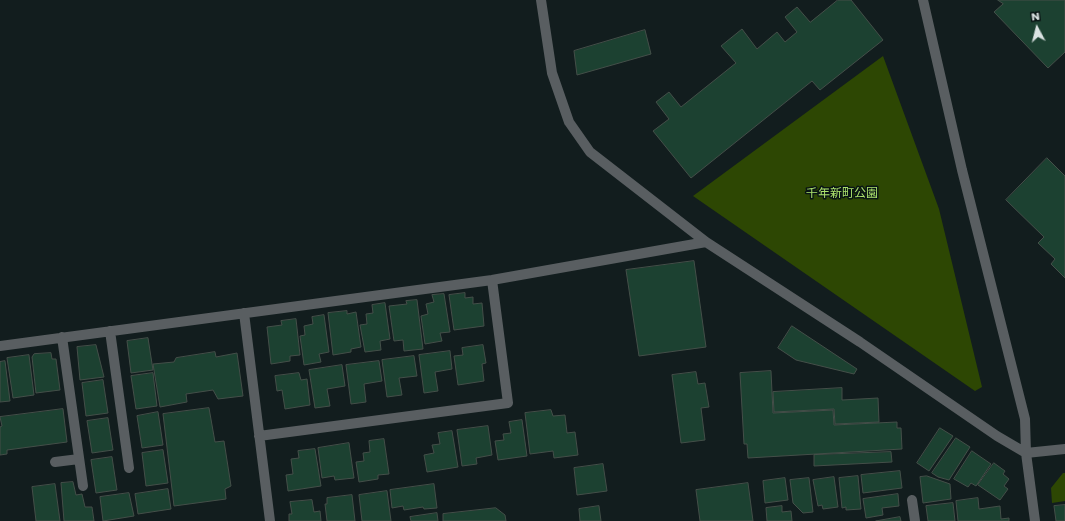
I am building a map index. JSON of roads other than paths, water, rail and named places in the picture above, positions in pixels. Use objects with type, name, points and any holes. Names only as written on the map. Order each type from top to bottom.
[{"type":"street","points":[[540,0],[552,73],[569,122],[590,152],[706,242],[860,342],[997,436],[1026,453],[1065,449]]},
{"type":"street","points":[[923,0],[962,170],[1026,419],[1026,453],[1035,521]]},
{"type":"street","points":[[0,346],[492,280],[706,242]]},
{"type":"street","points":[[259,436],[508,403],[492,280]]},
{"type":"street","points":[[244,313],[270,521]]},
{"type":"street","points":[[110,331],[129,468]]},
{"type":"street","points":[[62,338],[83,486]]},
{"type":"street","points":[[55,462],[79,459]]},
{"type":"street","points":[[912,500],[915,521]]},
{"type":"park label","name":"千年新町公園","points":[[842,194]]}]
